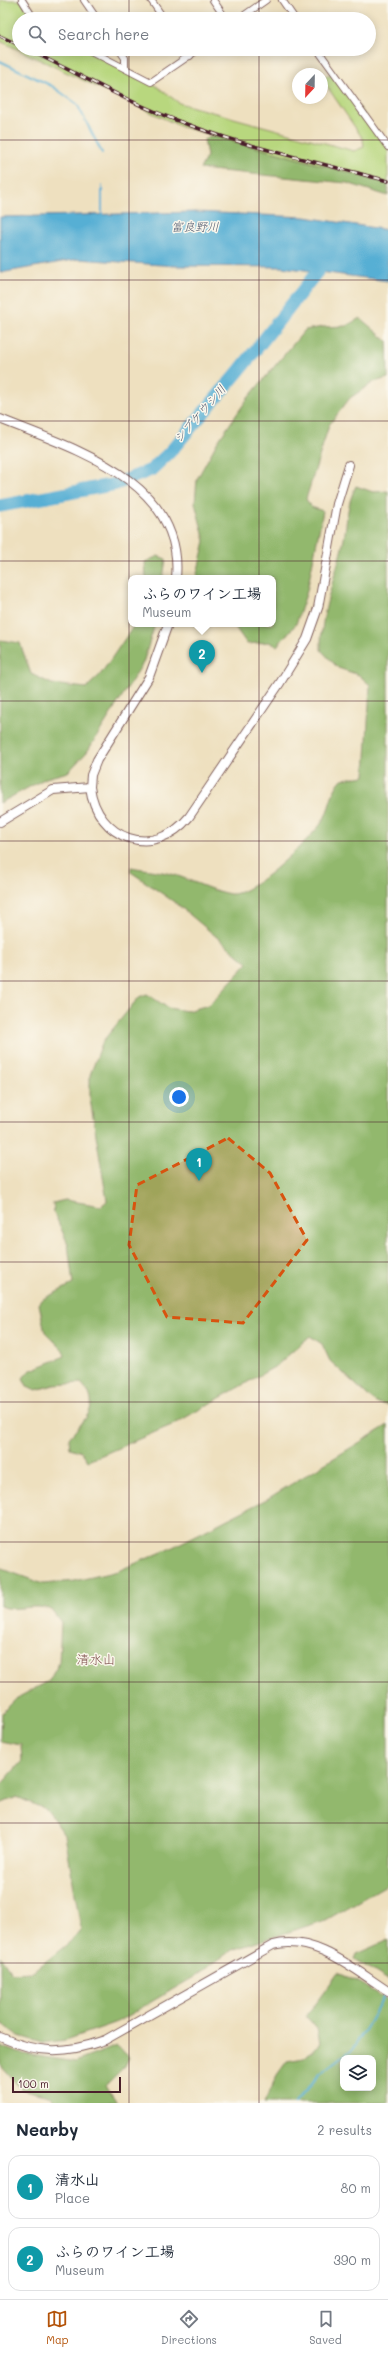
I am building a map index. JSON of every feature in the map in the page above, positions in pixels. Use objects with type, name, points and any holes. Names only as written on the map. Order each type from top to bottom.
[{"type":"street","points":[[22,0],[30,12]]},
{"type":"street","points":[[84,0],[92,12]]},
{"type":"street","points":[[151,0],[159,12]]},
{"type":"street","points":[[213,0],[221,12]]},
{"type":"street","points":[[249,12],[266,0]]},
{"type":"street","points":[[282,0],[290,12]]},
{"type":"street","points":[[101,56],[151,82],[190,56]]},
{"type":"street","points":[[124,56],[125,68]]},
{"type":"street","points":[[322,56],[388,147]]},
{"type":"street","points":[[0,419],[104,463],[131,482],[148,498],[162,517],[172,538],[176,557],[176,575]]},
{"type":"street","points":[[167,627],[149,677],[97,760],[91,775],[90,787],[94,807],[99,816],[111,829],[127,837],[144,840],[163,837],[178,829],[189,817],[280,684],[307,639],[318,608],[336,504],[349,465]]},
{"type":"street","points":[[0,822],[53,790],[90,787]]},
{"type":"street","points":[[0,2037],[42,2051],[66,2051],[88,2046],[105,2040],[274,1945],[281,1943],[299,1943],[322,1950],[388,1991]]},
{"type":"highlighted area","points":[[228,1138],[270,1173],[307,1240],[243,1323],[167,1317],[129,1245],[137,1185]]},
{"type":"green space","points":[[0,0],[22,0],[30,12],[12,12],[12,47],[0,41]]},
{"type":"green space","points":[[32,56],[101,56],[151,82],[179,103],[354,151],[364,147],[363,139],[328,88],[328,76],[334,72],[388,147],[388,183],[182,127]]},
{"type":"green space","points":[[214,136],[388,183],[388,196],[347,183],[200,169],[207,156],[204,139]]},
{"type":"green space","points":[[360,318],[387,341],[388,378],[374,382],[350,398],[329,425],[306,499],[311,507],[323,511],[307,591],[296,624],[277,646],[269,642],[247,644],[235,627],[276,627],[276,575],[197,575],[205,541],[195,503],[197,479],[218,441],[248,398],[305,330],[323,327],[346,326]]},
{"type":"green space","points":[[356,486],[373,492],[388,491],[388,1405],[376,1403],[330,1361],[322,1344],[310,1336],[276,1366],[174,1424],[88,1461],[82,1452],[70,1448],[69,1438],[86,1418],[91,1405],[91,1398],[81,1383],[54,1385],[36,1390],[27,1386],[23,1378],[29,1371],[65,1356],[63,1350],[45,1332],[39,1304],[43,1299],[73,1284],[68,1244],[54,1213],[53,1203],[65,1200],[101,1206],[107,1201],[90,1099],[90,1075],[103,1041],[139,997],[147,994],[168,1008],[187,1011],[209,1005],[248,963],[177,904],[131,872],[131,867],[172,874],[224,893],[239,893],[251,887],[278,867],[313,833],[324,819],[335,789],[342,779],[365,776],[370,685],[359,675],[338,668],[321,650],[323,622],[329,594],[341,553],[349,505]]},
{"type":"green space","points":[[158,556],[166,559],[163,575],[146,575],[145,562]]},
{"type":"green space","points":[[133,627],[154,627],[143,663],[87,752],[68,772],[46,778],[0,803],[0,640],[20,643],[31,674],[52,684],[86,688],[100,675]]},
{"type":"green space","points":[[388,1425],[388,1884],[326,1920],[232,1950],[194,1977],[115,2023],[66,2040],[43,2043],[19,2036],[0,2023],[0,1956],[12,1973],[33,1972],[71,1941],[81,1929],[65,1835],[47,1810],[17,1797],[0,1804],[0,1786],[22,1761],[21,1745],[0,1741],[1,1714],[17,1698],[49,1681],[59,1663],[61,1622],[51,1610],[45,1608],[6,1608],[0,1606],[0,1568],[43,1584],[75,1581],[118,1571],[169,1549],[267,1499]]},
{"type":"green space","points":[[388,1940],[388,1980],[354,1959],[356,1954]]},
{"type":"green space","points":[[338,1973],[357,1981],[388,2000],[388,2103],[264,2103],[277,2075],[287,2061],[304,2058],[320,2043],[317,2029],[306,2016]]},
{"type":"green space","points":[[0,2046],[18,2053],[75,2062],[117,2046],[129,2057],[125,2066],[105,2086],[117,2103],[54,2103],[52,2097],[21,2089],[0,2065]]},
{"type":"water","name":"富良野川","points":[[196,212],[305,217],[388,230],[388,281],[282,267],[175,266],[79,259],[0,273],[0,217]]},
{"type":"waterway","points":[[0,61],[52,86],[77,104],[102,153]]},
{"type":"waterway","points":[[102,186],[102,216]]},
{"type":"waterway","name":"シブケウシ川","points":[[0,506],[116,484],[151,470],[170,452],[239,371],[328,258]]},
{"type":"waterway","points":[[294,2103],[320,2074],[351,2050],[365,2030],[386,1993]]},
{"type":"railway","points":[[0,36],[12,42]]},
{"type":"railway","points":[[41,56],[127,99],[168,117],[213,134],[263,149],[388,181]]},
{"type":"place","name":"ふらのワイン工場","points":[[202,673]]},
{"type":"place","name":"清水山","points":[[199,1181]]},
{"type":"district","name":"清水山","points":[[96,1659]]}]
